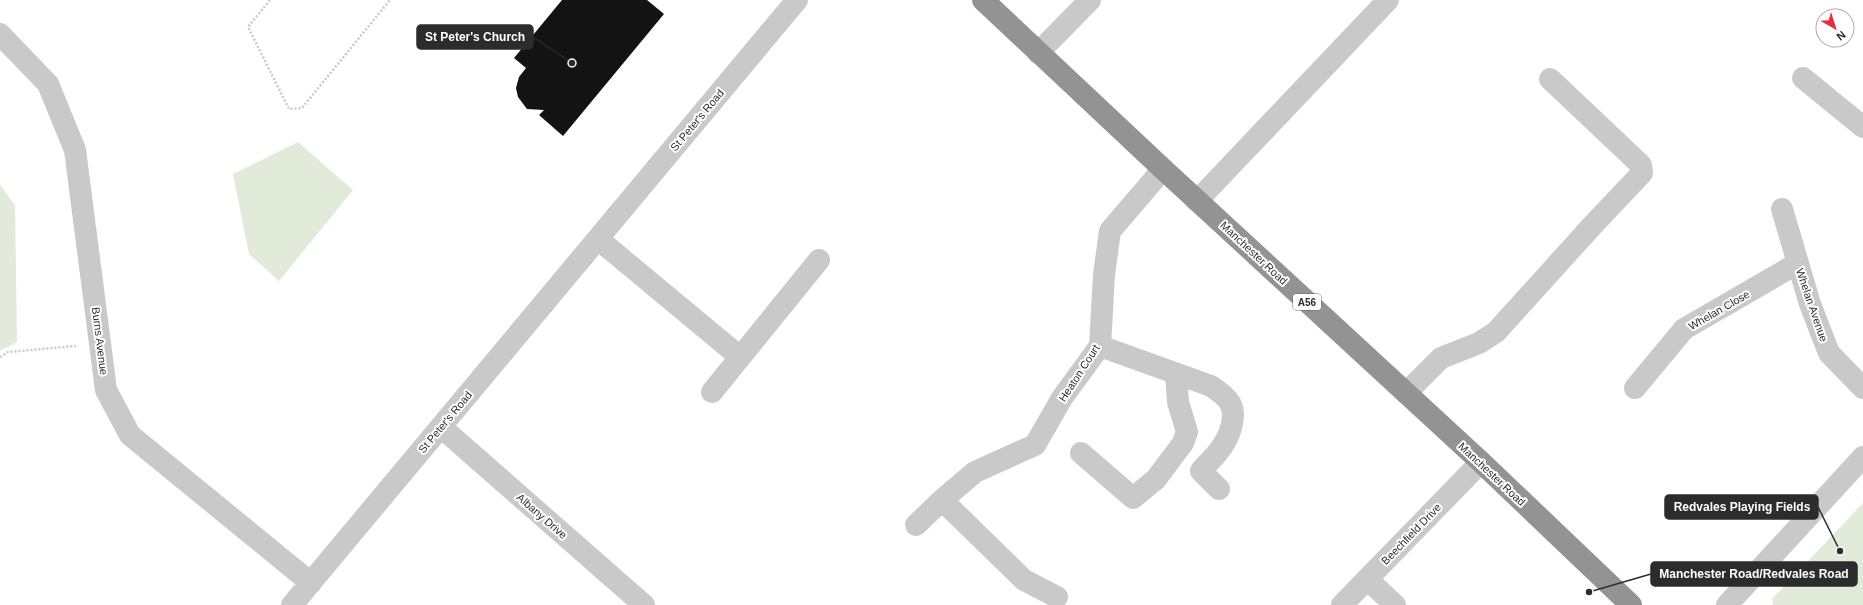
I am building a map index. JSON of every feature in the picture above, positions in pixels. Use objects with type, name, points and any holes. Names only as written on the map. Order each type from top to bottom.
[{"type":"highway","name":"Manchester Road","points":[[987,1],[1038,52],[1481,462],[1631,605]]},
{"type":"street","name":"St Peter's Road","points":[[292,605],[797,0]]},
{"type":"street","points":[[1038,52],[1090,0]]},
{"type":"street","points":[[1198,201],[1388,0]]},
{"type":"street","name":"Burns Avenue","points":[[0,34],[48,84],[75,150],[106,390],[130,435],[311,583]]},
{"type":"street","points":[[1803,78],[1863,128]]},
{"type":"street","points":[[1406,393],[1441,358],[1479,343],[1496,332],[1590,227],[1642,173],[1641,166],[1550,79]]},
{"type":"street","name":"Heaton Court","points":[[916,525],[942,500],[975,472],[1035,446],[1062,398],[1100,346],[1104,275],[1110,231],[1163,169]]},
{"type":"street","name":"Whelan Avenue","points":[[1782,209],[1810,304],[1829,353],[1863,388]]},
{"type":"street","points":[[598,239],[740,357]]},
{"type":"street","points":[[712,392],[819,260]]},
{"type":"street","name":"Whelan Close","points":[[1635,388],[1684,329],[1798,263]]},
{"type":"street","points":[[1100,346],[1211,386],[1223,394],[1230,403],[1232,413],[1231,426],[1225,443],[1201,471],[1218,489]]},
{"type":"street","points":[[1081,453],[1133,498],[1156,479],[1183,443],[1186,432],[1178,402],[1176,374]]},
{"type":"street","name":"Albany Drive","points":[[441,427],[644,605]]},
{"type":"street","points":[[1727,605],[1863,457]]},
{"type":"street","name":"Beechfield Drive","points":[[1342,605],[1481,462]]},
{"type":"street","points":[[942,500],[1024,580],[1057,597]]},
{"type":"street","points":[[1367,579],[1395,605]]},
{"type":"path","points":[[270,0],[248,27],[289,109],[302,108],[390,0]]},
{"type":"path","points":[[0,357],[8,352],[100,344]]},
{"type":"green space","points":[[298,142],[353,190],[279,281],[249,254],[233,174]]},
{"type":"green space","points":[[0,185],[15,205],[17,342],[0,351]]},
{"type":"green space","points":[[1863,503],[1863,605],[1773,605],[1772,599]]},
{"type":"building","points":[[562,0],[647,0],[664,14],[563,136],[539,115],[544,110],[527,109],[518,97],[516,88],[519,77],[526,68],[514,58]]},
{"type":"place","name":"St Peter's Church","points":[[572,63]]},
{"type":"place","name":"Redvales Playing Fields","points":[[1840,551]]},
{"type":"place","name":"Manchester Road/Redvales Road","points":[[1589,592]]}]
